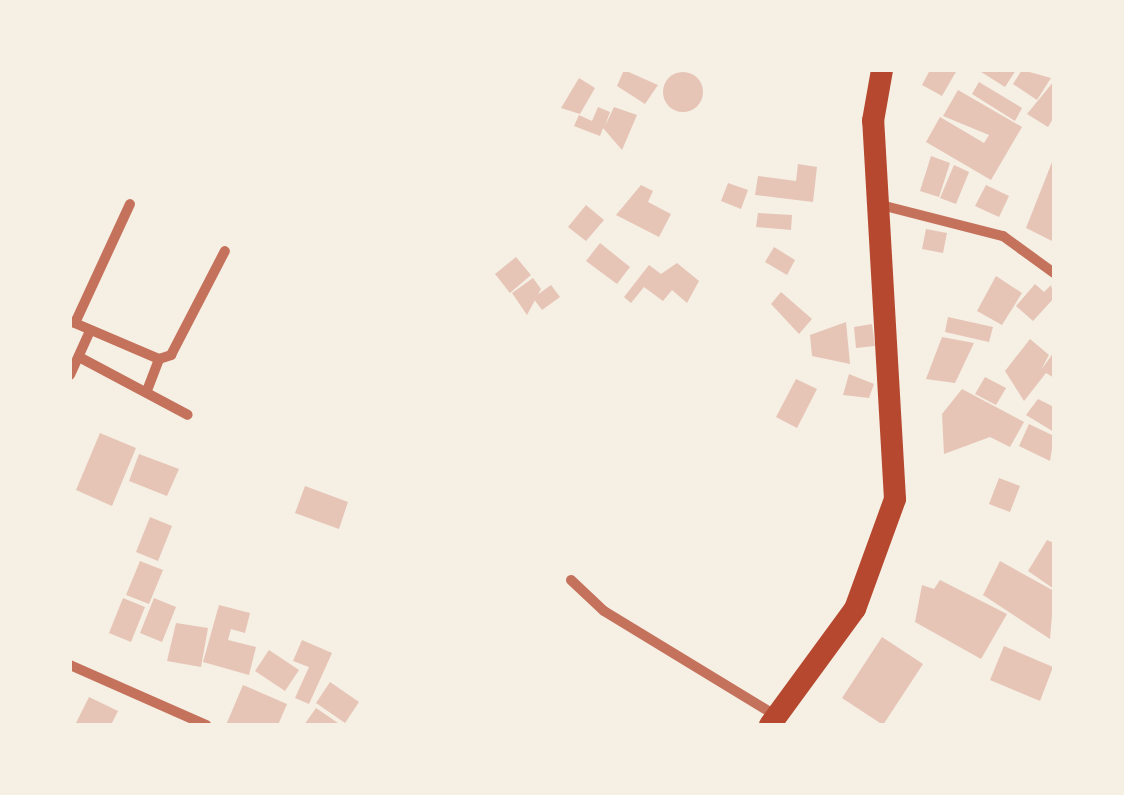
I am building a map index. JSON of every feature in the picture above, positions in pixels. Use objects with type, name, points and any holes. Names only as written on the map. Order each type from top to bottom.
[{"type":"highway","points":[[774,721],[855,608],[895,499],[876,204],[882,70]]},
{"type":"street","points":[[130,204],[72,322],[159,359]]},
{"type":"street","points":[[876,204],[1003,236],[1054,273]]},
{"type":"street","points":[[148,388],[159,359],[176,351],[225,251]]},
{"type":"street","points":[[70,375],[90,331]]},
{"type":"street","points":[[80,357],[148,388],[188,415]]},
{"type":"street","points":[[571,580],[604,611],[774,721]]},
{"type":"street","points":[[70,664],[206,725]]},
{"type":"building","points":[[624,70],[658,85],[645,104],[617,86]]},
{"type":"building","points":[[930,70],[957,70],[942,96],[922,85]]},
{"type":"building","points":[[978,70],[1016,70],[1005,87]]},
{"type":"building","points":[[1022,70],[1051,78],[1037,100],[1013,84]]},
{"type":"building","points":[[683,72],[697,78],[703,92],[697,106],[683,112],[669,106],[663,92],[669,78]]},
{"type":"building","points":[[579,78],[595,88],[580,114],[561,108]]},
{"type":"building","points":[[1054,81],[1054,117],[1048,127],[1027,114]]},
{"type":"building","points":[[979,82],[1022,108],[1015,121],[972,94]]},
{"type":"building","points":[[958,90],[1022,127],[991,180],[926,142],[940,117],[984,143],[989,135],[943,116]]},
{"type":"building","points":[[598,107],[610,112],[605,126],[614,107],[637,115],[622,150],[603,128],[600,136],[574,126],[579,115],[592,121]]},
{"type":"building","points":[[931,156],[950,163],[939,197],[920,191]]},
{"type":"building","points":[[1054,157],[1054,242],[1026,228]]},
{"type":"building","points":[[798,164],[817,167],[813,202],[755,195],[758,176],[796,181]]},
{"type":"building","points":[[954,165],[969,172],[956,204],[940,198]]},
{"type":"building","points":[[728,183],[748,190],[741,209],[721,201]]},
{"type":"building","points":[[641,185],[653,191],[648,202],[671,214],[659,237],[616,215]]},
{"type":"building","points":[[986,185],[1009,196],[999,217],[975,206]]},
{"type":"building","points":[[586,205],[604,220],[586,241],[568,227]]},
{"type":"building","points":[[758,213],[792,215],[791,230],[756,227]]},
{"type":"building","points":[[926,229],[947,233],[943,253],[922,249]]},
{"type":"building","points":[[600,243],[630,267],[617,284],[586,261]]},
{"type":"building","points":[[774,247],[795,260],[787,275],[765,262]]},
{"type":"building","points":[[516,257],[531,275],[510,293],[495,274]]},
{"type":"building","points":[[677,263],[699,281],[687,303],[672,290],[663,301],[644,287],[631,303],[624,297],[649,265],[661,274]]},
{"type":"building","points":[[996,276],[1022,293],[1002,325],[977,311]]},
{"type":"building","points":[[533,278],[541,289],[527,315],[512,293]]},
{"type":"building","points":[[1035,284],[1044,292],[1051,285],[1054,298],[1033,321],[1016,306]]},
{"type":"building","points":[[551,285],[560,297],[542,310],[533,298]]},
{"type":"building","points":[[781,292],[812,319],[799,334],[771,304]]},
{"type":"building","points":[[948,317],[993,327],[989,342],[945,332]]},
{"type":"building","points":[[846,322],[850,364],[812,356],[810,335]]},
{"type":"building","points":[[872,324],[875,346],[856,348],[854,327]]},
{"type":"building","points":[[942,337],[974,343],[955,383],[926,379]]},
{"type":"building","points":[[1030,339],[1049,355],[1041,370],[1054,352],[1054,378],[1046,373],[1024,401],[1005,371]]},
{"type":"building","points":[[849,374],[874,384],[869,398],[843,395]]},
{"type":"building","points":[[985,377],[1006,388],[996,405],[975,394]]},
{"type":"building","points":[[796,379],[817,389],[797,428],[776,417]]},
{"type":"building","points":[[962,389],[1024,422],[1010,447],[990,437],[944,454],[942,414]]},
{"type":"building","points":[[1038,399],[1054,407],[1054,432],[1026,415]]},
{"type":"building","points":[[1029,424],[1054,436],[1050,461],[1019,446]]},
{"type":"building","points":[[100,433],[136,448],[112,506],[76,490]]},
{"type":"building","points":[[139,454],[179,469],[167,496],[129,481]]},
{"type":"building","points":[[999,478],[1020,486],[1010,512],[989,504]]},
{"type":"building","points":[[305,486],[348,502],[339,529],[295,513]]},
{"type":"building","points":[[150,517],[172,526],[158,561],[136,552]]},
{"type":"building","points":[[1047,540],[1054,543],[1054,589],[1028,571]]},
{"type":"building","points":[[140,561],[163,570],[149,604],[126,595]]},
{"type":"building","points":[[1000,561],[1054,591],[1050,639],[983,595]]},
{"type":"building","points":[[940,580],[1007,614],[981,659],[915,622],[922,585],[934,589]]},
{"type":"building","points":[[123,598],[145,607],[131,642],[109,633]]},
{"type":"building","points":[[154,598],[176,607],[162,642],[140,633]]},
{"type":"building","points":[[219,605],[250,613],[245,633],[231,629],[228,640],[256,647],[249,675],[203,662]]},
{"type":"building","points":[[176,623],[208,628],[201,667],[167,661]]},
{"type":"building","points":[[882,637],[923,664],[883,725],[842,698]]},
{"type":"building","points":[[302,640],[332,653],[309,704],[295,698],[309,667],[293,661]]},
{"type":"building","points":[[1004,646],[1053,667],[1040,701],[990,680]]},
{"type":"building","points":[[269,650],[299,670],[285,691],[255,671]]},
{"type":"building","points":[[330,682],[359,702],[345,723],[316,703]]},
{"type":"building","points":[[243,685],[287,704],[278,725],[226,725]]},
{"type":"building","points":[[89,697],[118,711],[111,725],[75,725]]},
{"type":"building","points":[[316,708],[341,725],[304,725]]}]
